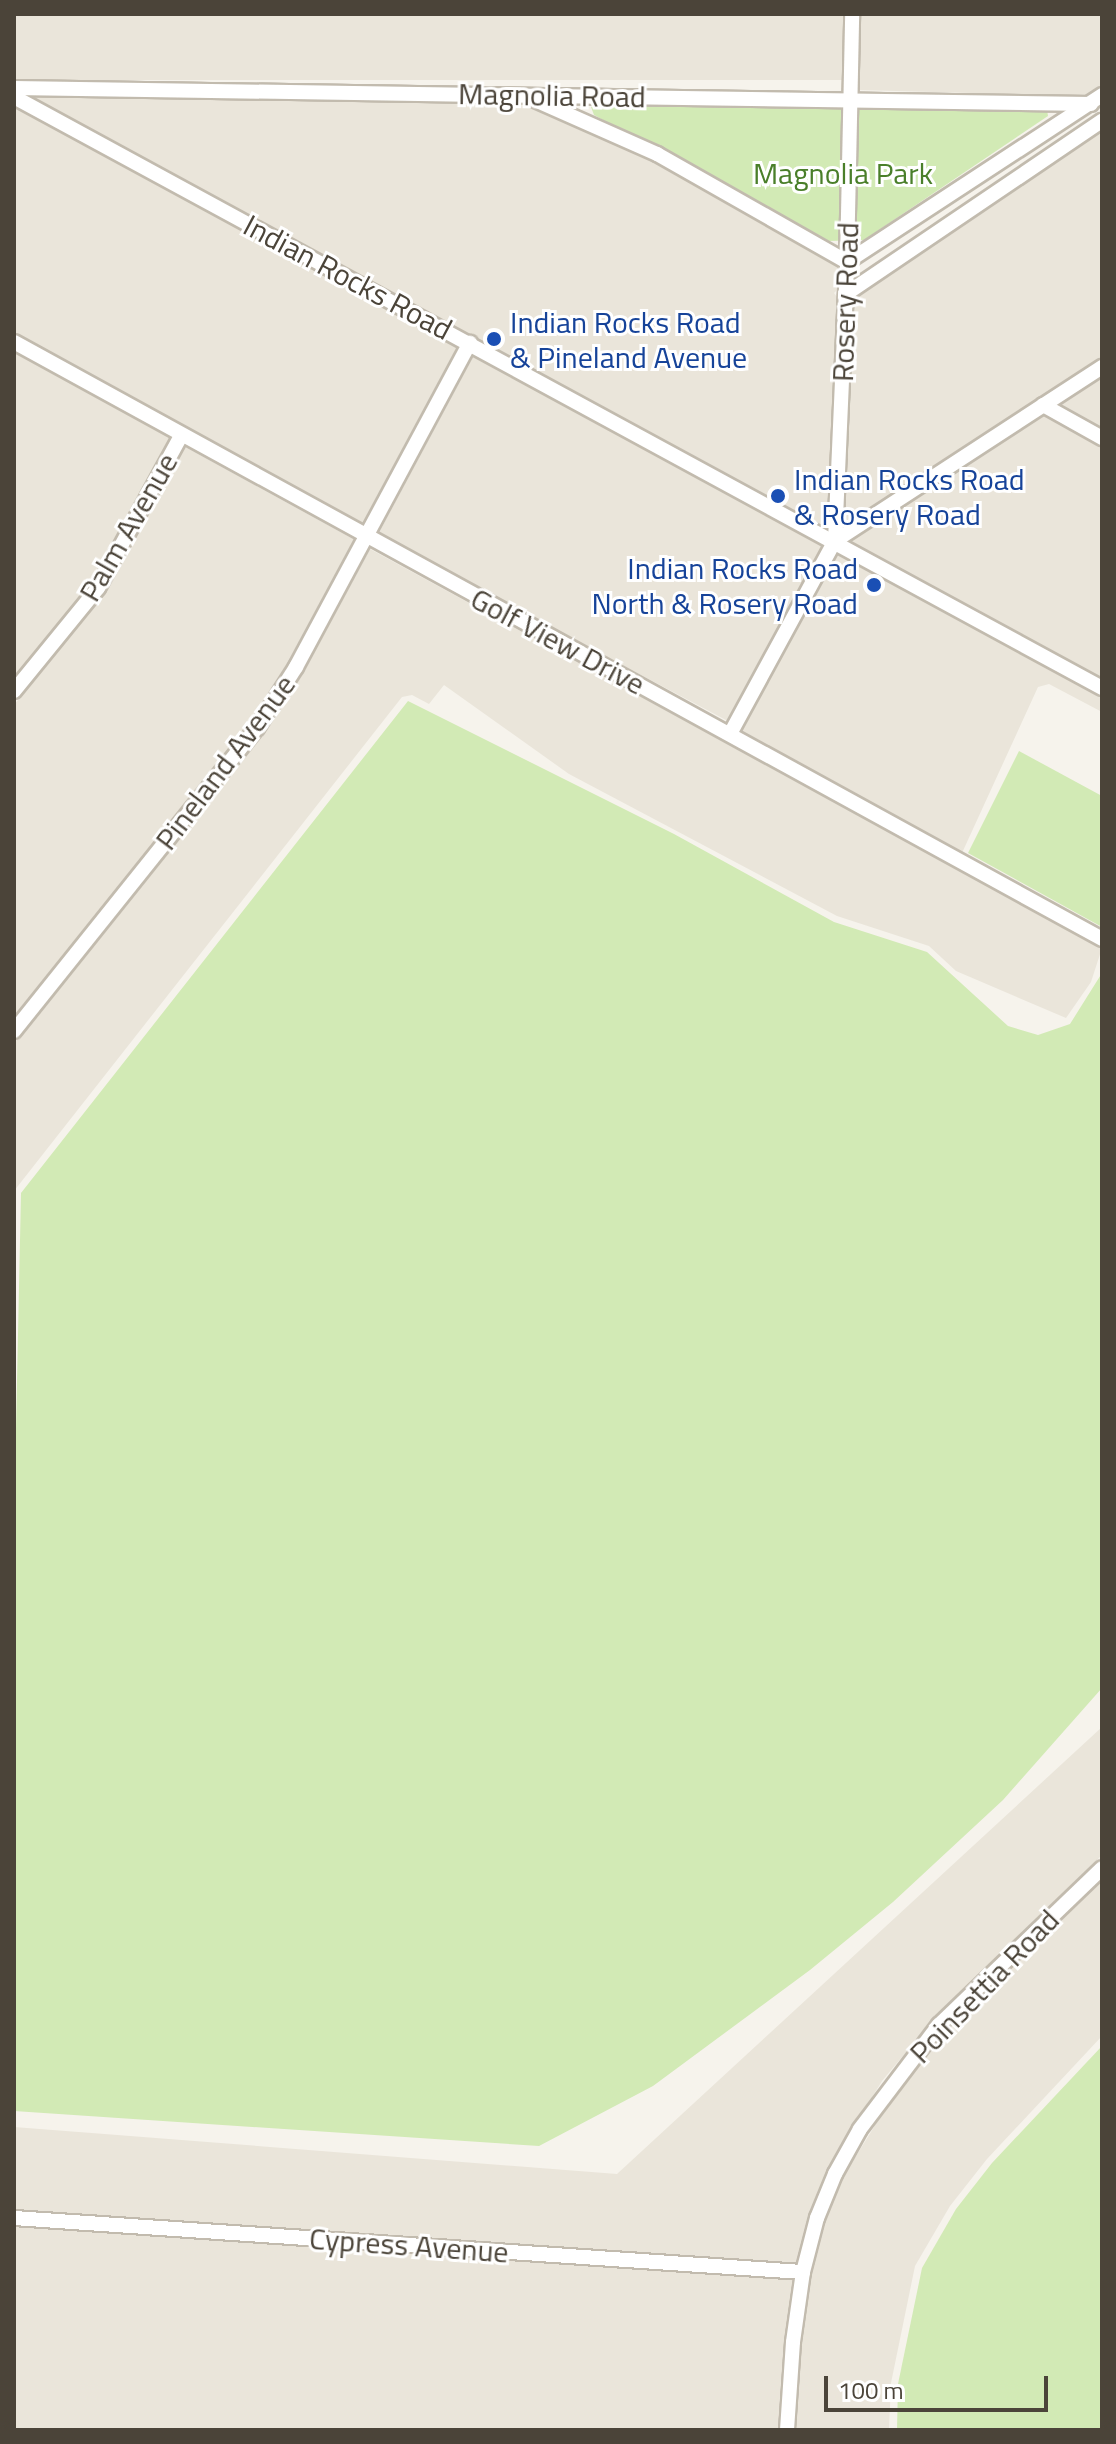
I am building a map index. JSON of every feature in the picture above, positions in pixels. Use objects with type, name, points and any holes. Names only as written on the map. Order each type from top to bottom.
[{"type":"street","name":"Rosery Road","points":[[835,541],[846,294],[852,14]]},
{"type":"street","name":"Magnolia Road","points":[[14,88],[1096,100]]},
{"type":"street","points":[[526,96],[657,154],[847,262],[1096,100]]},
{"type":"street","name":"Indian Rocks Road","points":[[14,97],[1102,688]]},
{"type":"street","points":[[846,294],[1102,121]]},
{"type":"street","name":"Golf View Drive","points":[[14,342],[366,538],[1102,939]]},
{"type":"street","name":"Pineland Avenue","points":[[14,1031],[257,728],[296,667],[470,343]]},
{"type":"street","points":[[730,734],[835,541],[1102,367]]},
{"type":"street","points":[[1043,405],[1102,438]]},
{"type":"street","name":"Palm Avenue","points":[[14,691],[98,588],[181,436]]},
{"type":"street","name":"Poinsettia Road","points":[[787,2430],[793,2342],[803,2272],[817,2218],[835,2174],[890,2086],[939,2025],[1102,1868]]},
{"type":"street","name":"Cypress Avenue","points":[[14,2218],[803,2272]]},
{"type":"shaded area","points":[[14,14],[843,14],[843,80],[14,80]]},
{"type":"shaded area","points":[[861,14],[1102,14],[1102,85],[1088,96],[859,90]]},
{"type":"shaded area","points":[[28,96],[524,103],[652,161],[838,266],[837,290],[834,293],[837,297],[827,528]]},
{"type":"shaded area","points":[[14,106],[459,346],[362,526],[14,333]]},
{"type":"shaded area","points":[[1102,131],[1102,357],[844,525],[854,298]]},
{"type":"shaded area","points":[[14,351],[170,438],[90,584],[14,678]]},
{"type":"shaded area","points":[[474,354],[825,541],[729,722],[378,535]]},
{"type":"shaded area","points":[[1102,376],[1102,429],[1058,405]]},
{"type":"shaded area","points":[[1043,415],[1102,447],[1102,679],[850,541]]},
{"type":"shaded area","points":[[185,447],[355,540],[289,663],[250,724],[14,1017],[14,705],[105,592]]},
{"type":"shaded area","points":[[370,549],[1102,948],[1091,982],[1066,1018],[956,971],[929,946],[837,916],[569,774],[444,685],[429,704],[412,695],[402,697],[14,1191],[14,1044],[264,732],[304,670]]},
{"type":"shaded area","points":[[838,552],[1102,697],[1102,712],[1049,684],[1038,687],[962,853],[741,731]]},
{"type":"shaded area","points":[[1102,1727],[1102,1855],[932,2021],[882,2081],[827,2170],[809,2216],[796,2264],[14,2210],[14,2127],[617,2174]]},
{"type":"shaded area","points":[[1102,1878],[1102,2036],[987,2159],[950,2206],[915,2266],[891,2383],[889,2430],[796,2430],[802,2343],[812,2273],[826,2220],[843,2177],[897,2090],[946,2030]]},
{"type":"shaded area","points":[[14,2226],[793,2279],[778,2430],[14,2430]]},
{"type":"green space","name":"Magnolia Park","points":[[601,103],[1047,109],[1048,116],[864,240],[829,241],[594,115],[591,107]]},
{"type":"green space","points":[[408,701],[674,834],[834,922],[927,952],[1008,1026],[1038,1035],[1070,1024],[1102,973],[1102,1688],[1003,1800],[893,1902],[810,1970],[653,2086],[539,2146],[14,2111],[14,1523],[21,1193]]},
{"type":"green space","points":[[1019,751],[1102,796],[1102,927],[968,853]]},
{"type":"green space","points":[[1102,2046],[1102,2430],[897,2430],[898,2384],[922,2268],[956,2209],[992,2163]]},
{"type":"place","name":"Indian Rocks Road & Pineland Avenue","points":[[494,339]]},
{"type":"place","name":"Indian Rocks Road & Rosery Road","points":[[778,496]]},
{"type":"place","name":"Indian Rocks Road North & Rosery Road","points":[[874,585]]}]
